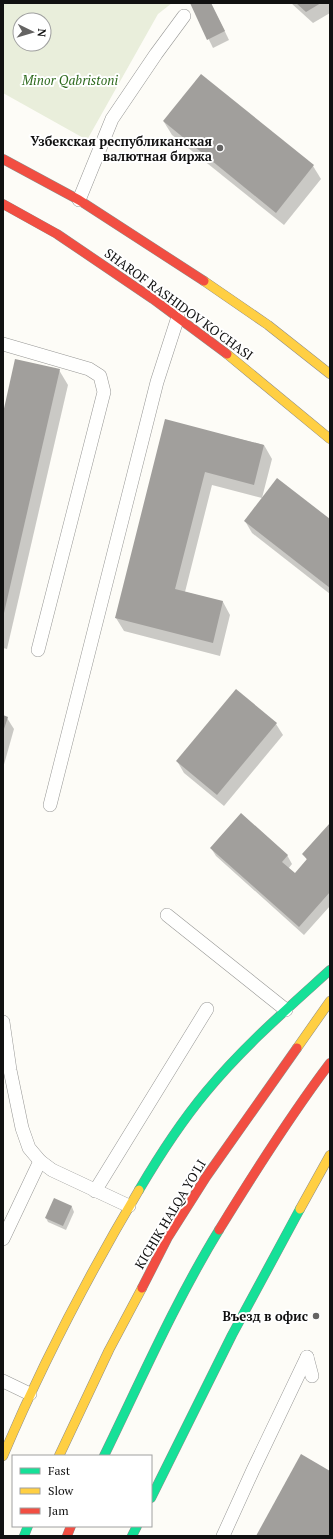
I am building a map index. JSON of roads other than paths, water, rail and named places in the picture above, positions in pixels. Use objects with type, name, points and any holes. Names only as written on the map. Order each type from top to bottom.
[{"type":"main road","points":[[3,159],[79,200],[175,261],[268,325],[330,374]]},
{"type":"main road","name":"SHAROF RASHIDOV KO'CHASI","points":[[3,204],[57,234],[153,299],[243,366],[330,439]]},
{"type":"main road","points":[[3,1456],[30,1394],[64,1324],[129,1206],[177,1129],[206,1092],[266,1029],[330,970]]},
{"type":"main road","name":"KICHIK HALQA YO'LI","points":[[59,1455],[109,1350],[168,1237],[202,1183],[287,1060],[330,1002]]},
{"type":"main road","points":[[104,1455],[201,1260],[238,1199],[315,1083],[330,1063]]},
{"type":"main road","points":[[152,1496],[232,1335],[330,1156]]},
{"type":"main road","points":[[132,1536],[136,1527]]},
{"type":"lane","points":[[79,200],[112,119],[184,16]]},
{"type":"lane","points":[[50,805],[157,382],[178,317]]},
{"type":"lane","points":[[3,344],[89,369],[100,376],[104,392],[38,650]]},
{"type":"lane","points":[[167,915],[286,1010]]},
{"type":"lane","points":[[95,1191],[207,1009]]},
{"type":"lane","points":[[3,1022],[10,1070],[22,1128],[29,1148],[40,1161],[52,1170],[129,1206]]},
{"type":"lane","points":[[3,1239],[40,1161]]},
{"type":"lane","points":[[223,1536],[307,1358],[312,1376]]},
{"type":"lane","points":[[3,1381],[30,1394]]},
{"type":"place","name":"Узбекская республиканская валютная биржа","points":[[220,148]]},
{"type":"place","name":"Въезд в офис","points":[[316,1316]]},
{"type":"park label","name":"Minor Qabristoni","points":[[70,80]]}]
